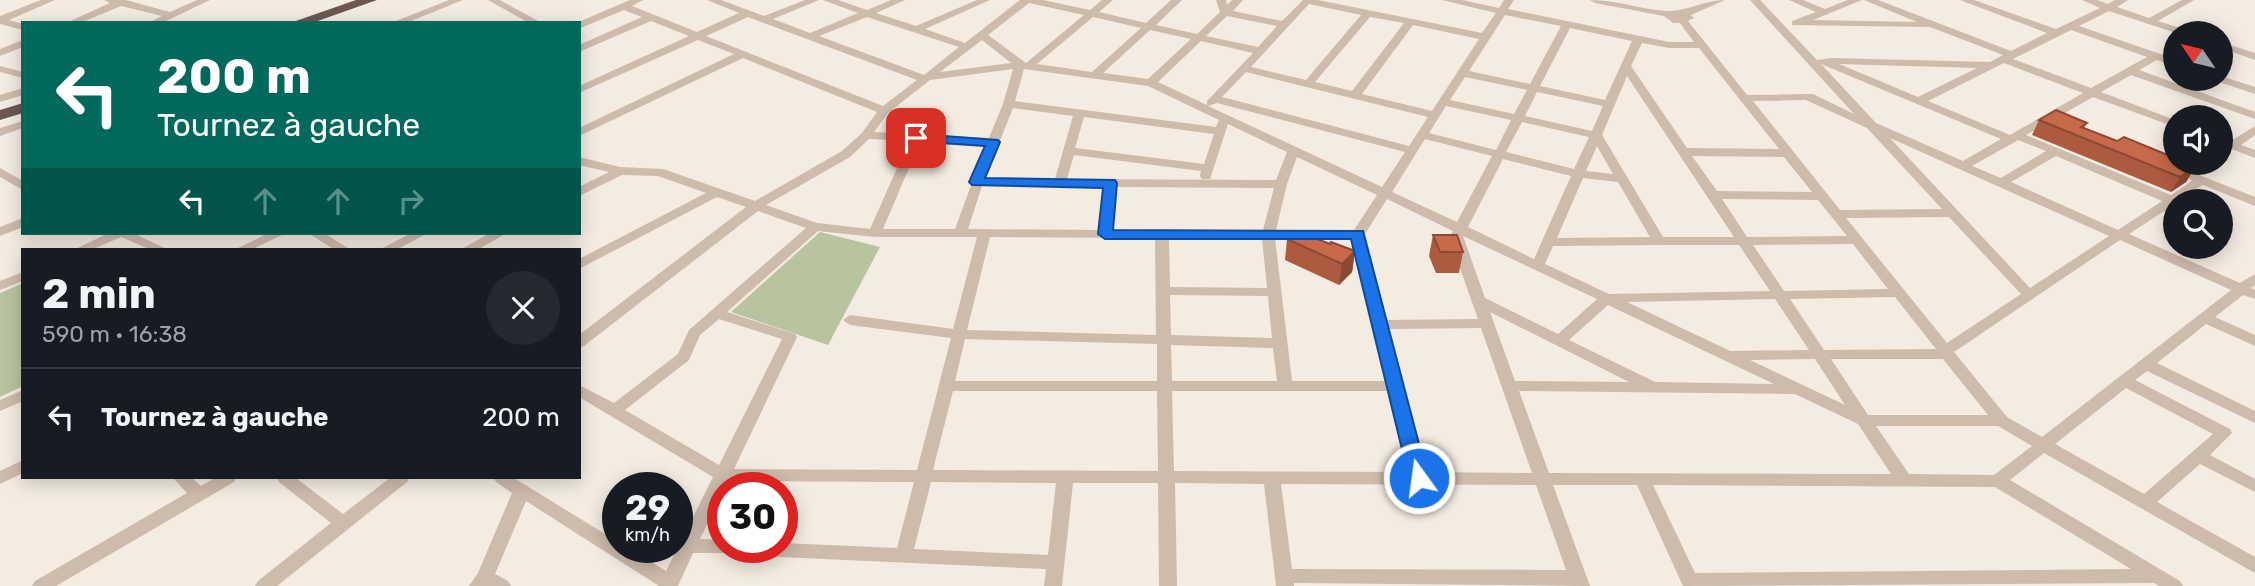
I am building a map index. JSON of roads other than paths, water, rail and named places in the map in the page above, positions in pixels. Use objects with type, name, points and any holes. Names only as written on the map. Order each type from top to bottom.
[{"type":"highway","points":[[303,21],[364,1]]},
{"type":"highway","points":[[0,115],[21,109]]},
{"type":"street","points":[[0,20],[50,0]]},
{"type":"street","points":[[109,0],[123,1],[172,15]]},
{"type":"street","points":[[158,21],[205,0]]},
{"type":"street","points":[[401,21],[458,0]]},
{"type":"street","points":[[493,0],[533,21]]},
{"type":"street","points":[[581,24],[638,0]]},
{"type":"street","points":[[764,19],[814,0]]},
{"type":"street","points":[[828,0],[965,46]]},
{"type":"street","points":[[810,36],[900,0]]},
{"type":"street","points":[[915,30],[985,0]]},
{"type":"street","points":[[581,341],[756,206],[846,153],[866,135],[884,111],[923,78],[1028,0],[1260,51]]},
{"type":"street","points":[[960,234],[976,182],[1024,66],[1108,0]]},
{"type":"street","points":[[1095,75],[1177,0]]},
{"type":"street","points":[[1222,0],[1225,12]]},
{"type":"street","points":[[1152,83],[1237,0]]},
{"type":"street","points":[[1210,104],[1308,0],[1485,37]]},
{"type":"street","points":[[1447,0],[1669,45],[1702,45]]},
{"type":"street","points":[[1419,478],[1358,234],[1509,0]]},
{"type":"street","points":[[1595,0],[1630,3],[1667,14],[1674,12],[1684,17],[1702,45],[2001,421],[2255,566]]},
{"type":"street","points":[[1684,17],[1720,0]]},
{"type":"street","points":[[1755,0],[1817,61],[1871,125],[2029,295]]},
{"type":"street","points":[[1794,0],[1825,12]]},
{"type":"street","points":[[1782,29],[1857,0]]},
{"type":"street","points":[[1868,0],[2163,119]]},
{"type":"street","points":[[1965,0],[1981,2],[2056,33]]},
{"type":"street","points":[[2087,0],[2163,25]]},
{"type":"street","points":[[1919,101],[2123,0]]},
{"type":"street","points":[[2150,21],[2189,0]]},
{"type":"street","points":[[76,21],[123,1]]},
{"type":"street","points":[[722,1],[923,78],[1024,66],[1152,83],[1210,104],[1412,150]]},
{"type":"street","points":[[623,6],[884,111]]},
{"type":"street","points":[[1225,12],[1285,25]]},
{"type":"street","points":[[581,89],[748,13]]},
{"type":"street","points":[[1308,84],[1368,13]]},
{"type":"street","points":[[414,16],[423,21]]},
{"type":"street","points":[[581,47],[651,17]]},
{"type":"street","points":[[0,20],[21,26]]},
{"type":"street","points":[[1355,95],[1410,22]]},
{"type":"street","points":[[1796,23],[1934,25]]},
{"type":"street","points":[[1272,477],[1284,581],[1579,582],[1456,237],[1567,24]]},
{"type":"street","points":[[2071,26],[2163,59]]},
{"type":"street","points":[[981,34],[1024,66]]},
{"type":"street","points":[[1538,265],[1638,38]]},
{"type":"street","points":[[0,52],[21,44]]},
{"type":"street","points":[[2233,48],[2252,52]]},
{"type":"street","points":[[581,132],[743,54]]},
{"type":"street","points":[[1963,166],[2013,137],[2053,120],[2092,92],[2156,56]]},
{"type":"street","points":[[1817,61],[1991,65]]},
{"type":"street","points":[[1817,61],[2055,151],[2163,196]]},
{"type":"street","points":[[1626,66],[1905,480]]},
{"type":"street","points":[[1244,68],[1435,115]]},
{"type":"street","points":[[1,70],[21,75]]},
{"type":"street","points":[[2130,71],[2255,116]]},
{"type":"street","points":[[1462,72],[1609,104]]},
{"type":"street","points":[[2233,83],[2255,91]]},
{"type":"street","points":[[0,99],[21,92]]},
{"type":"street","points":[[1744,98],[1845,96]]},
{"type":"street","points":[[1807,97],[2248,292]]},
{"type":"street","points":[[1443,102],[1596,135],[1659,242]]},
{"type":"street","points":[[1009,104],[1079,113],[1223,124],[1294,150],[1385,192],[1864,420],[2001,421]]},
{"type":"street","points":[[1210,104],[1223,124]]},
{"type":"street","points":[[1060,183],[1079,113]]},
{"type":"street","points":[[1203,184],[1223,124]]},
{"type":"street","points":[[0,132],[21,125]]},
{"type":"street","points":[[2233,140],[2255,129]]},
{"type":"street","points":[[866,135],[993,142]]},
{"type":"street","points":[[1422,135],[1579,174],[1622,179]]},
{"type":"street","points":[[875,233],[916,138]]},
{"type":"street","points":[[2233,145],[2255,154]]},
{"type":"street","points":[[1285,386],[1268,234],[1281,184],[1294,150]]},
{"type":"street","points":[[1069,151],[1208,168]]},
{"type":"street","points":[[2001,183],[2055,151]]},
{"type":"street","points":[[1684,152],[1788,153]]},
{"type":"street","points":[[581,162],[620,170],[659,172],[815,227],[875,233],[1358,234]]},
{"type":"street","points":[[581,191],[620,170]]},
{"type":"street","points":[[0,172],[21,185]]},
{"type":"street","points":[[2189,175],[2255,202]]},
{"type":"street","points":[[2188,189],[2202,180]]},
{"type":"street","points":[[976,182],[1281,184]]},
{"type":"street","points":[[1105,234],[1110,183]]},
{"type":"street","points":[[581,264],[717,192]]},
{"type":"street","points":[[1713,195],[1822,196]]},
{"type":"street","points":[[1727,355],[1947,352],[2163,206]]},
{"type":"street","points":[[1837,214],[1953,213]]},
{"type":"street","points":[[0,232],[21,223]]},
{"type":"street","points":[[614,411],[684,357],[694,333],[815,227]]},
{"type":"street","points":[[904,555],[984,234]]},
{"type":"street","points":[[1161,234],[1168,586]]},
{"type":"street","points":[[85,248],[116,235]]},
{"type":"street","points":[[126,235],[157,248]]},
{"type":"street","points":[[254,235],[265,239]]},
{"type":"street","points":[[245,248],[274,235]]},
{"type":"street","points":[[318,235],[335,248]]},
{"type":"street","points":[[390,248],[417,235]]},
{"type":"street","points":[[471,248],[496,235]]},
{"type":"street","points":[[1550,242],[1857,240]]},
{"type":"street","points":[[0,286],[21,277]]},
{"type":"street","points":[[1997,481],[2205,318],[2248,292],[2255,278]]},
{"type":"street","points":[[1163,290],[1274,292]]},
{"type":"street","points":[[1559,341],[1607,298],[1900,293]]},
{"type":"street","points":[[1479,301],[1656,388]]},
{"type":"street","points":[[717,313],[790,337],[724,472]]},
{"type":"street","points":[[2205,318],[2255,341]]},
{"type":"street","points":[[850,320],[959,334],[1280,343]]},
{"type":"street","points":[[1380,325],[1486,323]]},
{"type":"street","points":[[2146,364],[2252,413]]},
{"type":"street","points":[[2124,381],[2224,433],[2145,503]]},
{"type":"street","points":[[946,386],[1396,386]]},
{"type":"street","points":[[1509,386],[1799,389]]},
{"type":"street","points":[[581,391],[718,472]]},
{"type":"street","points":[[0,406],[21,396]]},
{"type":"street","points":[[2198,456],[2255,486]]},
{"type":"street","points":[[0,478],[21,468]]},
{"type":"street","points":[[798,475],[1997,481],[2166,581]]},
{"type":"street","points":[[1054,586],[1065,477]]},
{"type":"street","points":[[183,479],[199,494]]},
{"type":"street","points":[[41,586],[226,479]]},
{"type":"street","points":[[286,479],[343,523]]},
{"type":"street","points":[[264,586],[400,479]]},
{"type":"street","points":[[503,479],[669,584],[680,563]]},
{"type":"street","points":[[1642,479],[1690,583],[2166,581]]},
{"type":"street","points":[[502,586],[482,582],[521,492]]},
{"type":"street","points":[[693,536],[707,507]]},
{"type":"street","points":[[798,551],[1055,562]]}]
